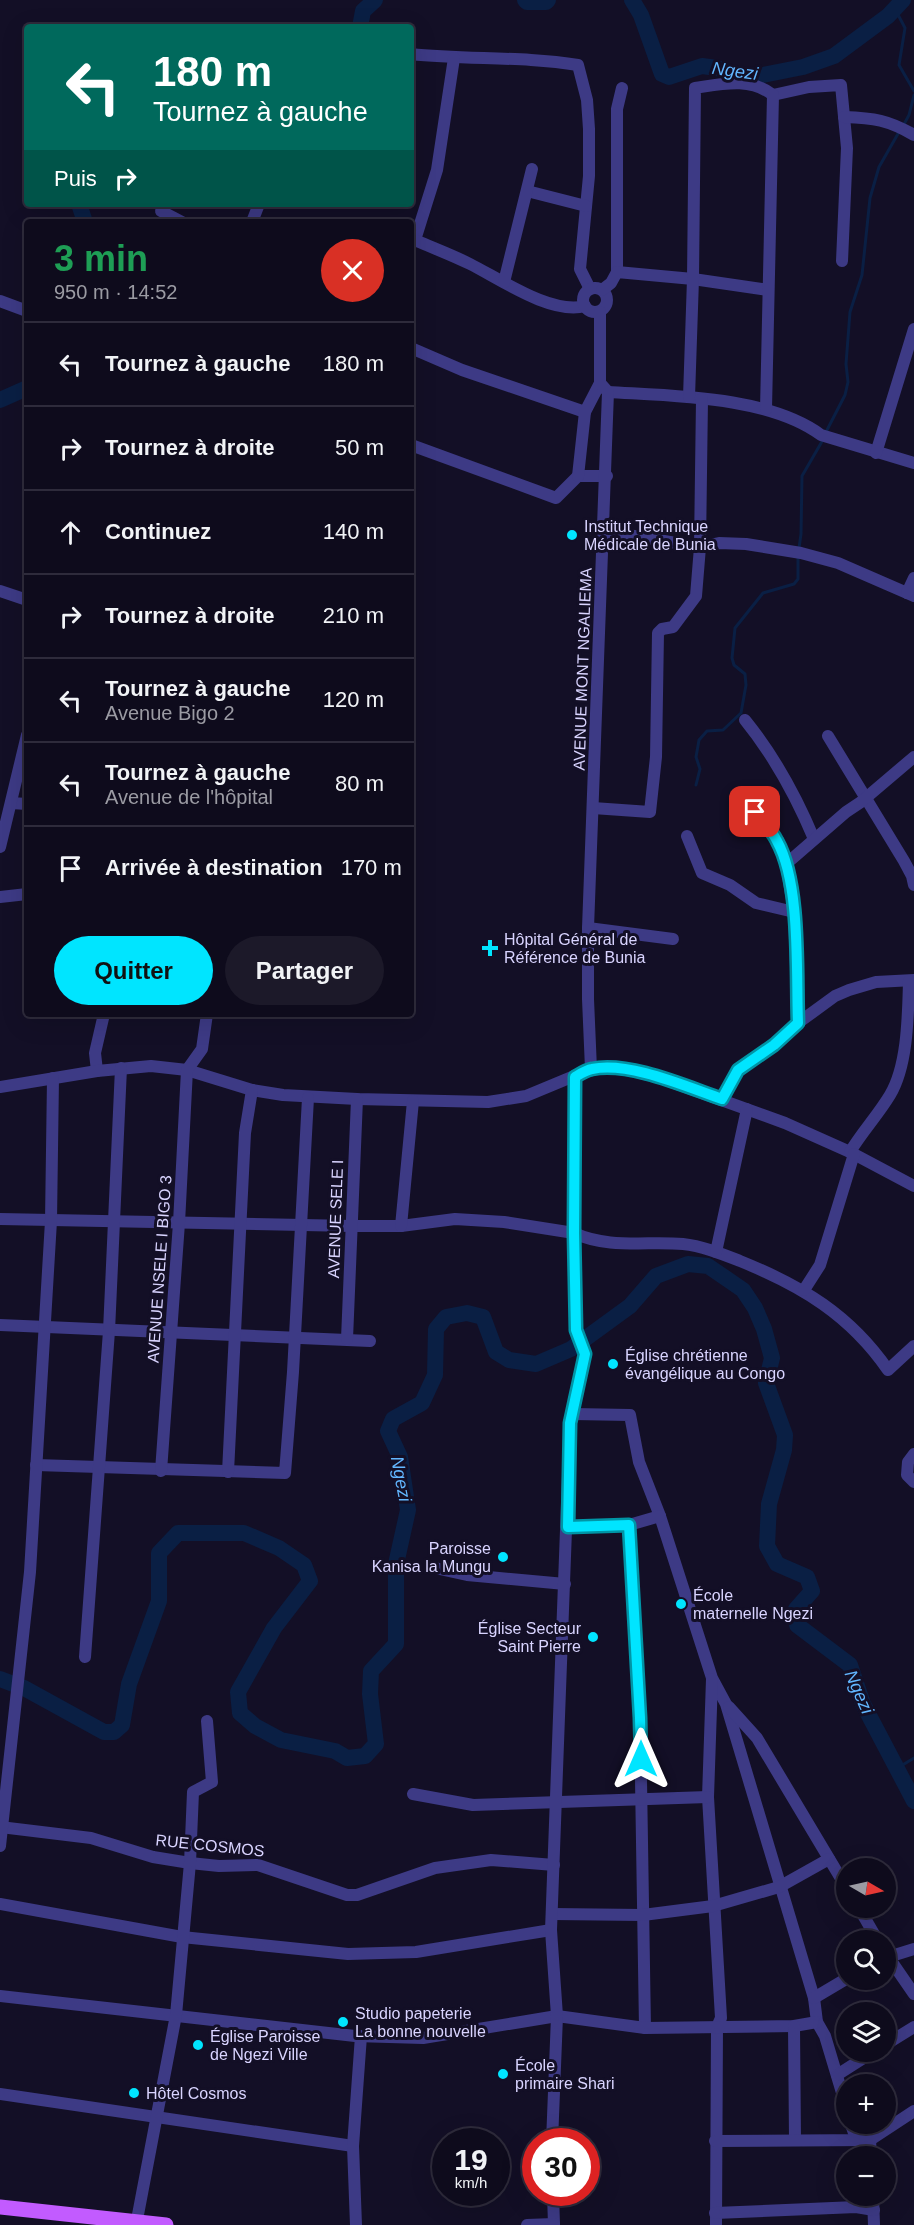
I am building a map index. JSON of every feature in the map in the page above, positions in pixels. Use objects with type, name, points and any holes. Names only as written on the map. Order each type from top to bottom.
[{"type":"main road","points":[[0,2208],[166,2225]]},
{"type":"street","points":[[414,54],[578,64],[587,100],[589,176],[580,268],[596,290],[606,295],[607,302],[605,308],[594,313],[585,306],[583,300],[585,294],[596,290],[611,283],[617,272],[617,109],[622,88]]},
{"type":"street","points":[[414,238],[437,170],[454,58]]},
{"type":"street","points":[[688,397],[693,279],[695,88],[733,82],[763,87],[773,95]]},
{"type":"street","points":[[773,95],[809,87],[841,86],[848,148],[842,261]]},
{"type":"street","points":[[766,409],[773,95]]},
{"type":"street","points":[[844,117],[874,118],[896,125],[914,135]]},
{"type":"street","points":[[504,282],[532,169]]},
{"type":"street","points":[[527,191],[586,206]]},
{"type":"street","points":[[161,211],[176,219]]},
{"type":"street","points":[[414,241],[469,263],[527,296],[575,309],[585,306]]},
{"type":"street","points":[[617,272],[693,279],[768,290]]},
{"type":"street","points":[[0,301],[24,310]]},
{"type":"street","name":"AVENUE MONT NGALIEMA","points":[[591,1069],[588,927],[607,476],[600,312]]},
{"type":"street","points":[[876,453],[914,329]]},
{"type":"street","points":[[414,349],[462,370],[585,412]]},
{"type":"street","points":[[414,447],[556,498],[578,476],[585,412],[604,387],[766,409],[825,436],[914,463]]},
{"type":"street","points":[[592,808],[650,812],[656,758],[658,633],[662,629],[674,627],[696,596],[700,547],[702,399]]},
{"type":"street","points":[[578,476],[607,476]]},
{"type":"street","points":[[604,531],[700,547],[719,543],[746,544],[798,552],[838,563],[910,594],[914,578]]},
{"type":"street","points":[[0,591],[24,599]]},
{"type":"street","points":[[745,720],[773,757],[800,804],[814,839]]},
{"type":"street","points":[[828,736],[866,797],[909,857],[914,885]]},
{"type":"street","points":[[0,847],[6,811],[24,746]]},
{"type":"street","points":[[786,864],[914,757]]},
{"type":"street","points":[[743,797],[777,840],[786,864],[794,912],[798,1023]]},
{"type":"street","points":[[6,811],[24,805]]},
{"type":"street","points":[[687,836],[702,873],[730,885],[756,903],[794,912]]},
{"type":"street","points":[[0,897],[24,894]]},
{"type":"street","points":[[588,927],[673,939]]},
{"type":"street","points":[[722,1099],[738,1070],[774,1045],[798,1023],[835,996],[876,982],[912,980],[908,1024],[897,1080],[891,1093],[862,1133],[852,1153],[820,1265],[804,1290]]},
{"type":"street","points":[[97,1071],[95,1053],[103,1017]]},
{"type":"street","points":[[187,1070],[202,1049],[207,1017]]},
{"type":"street","points":[[0,1087],[97,1071],[151,1066],[187,1070],[252,1090],[308,1098],[488,1102],[526,1096],[591,1069],[621,1068],[663,1079],[747,1109],[852,1153],[914,1186]]},
{"type":"street","points":[[85,1658],[109,1331],[121,1068]]},
{"type":"street","name":"AVENUE NSELE I BIGO 3","points":[[161,1470],[187,1070]]},
{"type":"street","points":[[553,2128],[557,2016],[551,1930],[568,1527],[570,1423],[585,1354],[576,1330],[575,1077]]},
{"type":"street","points":[[0,1846],[30,1572],[51,1221],[53,1078]]},
{"type":"street","points":[[228,1473],[245,1133],[252,1090]]},
{"type":"street","points":[[36,1465],[228,1473],[285,1473],[296,1336],[308,1098]]},
{"type":"street","name":"AVENUE SELE I","points":[[347,1339],[357,1099]]},
{"type":"street","points":[[401,1226],[413,1101]]},
{"type":"street","points":[[716,1252],[747,1109]]},
{"type":"street","points":[[0,1219],[302,1226],[401,1226],[455,1219],[504,1222],[574,1233],[584,1238],[622,1244],[684,1244],[716,1252],[772,1274],[804,1290],[843,1318],[871,1346],[888,1371],[914,1346]]},
{"type":"street","points":[[0,1325],[370,1341]]},
{"type":"street","points":[[573,1414],[630,1415],[639,1462],[660,1516],[712,1678],[726,1704],[814,1998],[817,2022],[825,2036],[837,2074]]},
{"type":"street","points":[[914,1454],[908,1462],[907,1475],[914,1482]]},
{"type":"street","points":[[568,1527],[629,1525],[660,1516]]},
{"type":"street","points":[[629,1525],[640,1718],[645,2028]]},
{"type":"street","points":[[435,1568],[468,1575],[565,1584]]},
{"type":"street","points":[[712,1678],[708,1797],[721,2018],[717,2028],[716,2219],[856,2207],[874,2210]]},
{"type":"street","points":[[726,1704],[758,1738],[836,1871]]},
{"type":"street","points":[[137,2223],[176,2015],[190,1863],[193,1792],[212,1782],[207,1721]]},
{"type":"street","points":[[413,1794],[473,1805],[708,1797]]},
{"type":"street","name":"RUE COSMOS","points":[[1,1828],[91,1838],[153,1857],[190,1863],[219,1866],[258,1865],[347,1895],[357,1895],[446,1866],[491,1860],[554,1865]]},
{"type":"street","points":[[552,1914],[643,1915],[713,1906],[779,1887],[829,1859]]},
{"type":"street","points":[[0,1904],[182,1937],[348,1954],[416,1952],[551,1930]]},
{"type":"street","points":[[896,1954],[914,1949]]},
{"type":"street","points":[[896,1970],[914,1994]]},
{"type":"street","points":[[814,1998],[836,1985]]},
{"type":"street","points":[[0,1996],[361,2036],[423,2038],[557,2016],[645,2028],[717,2028],[817,2022]]},
{"type":"street","points":[[794,2025],[795,2139]]},
{"type":"street","points":[[896,2038],[914,2027]]},
{"type":"street","points":[[356,2225],[353,2146],[361,2036]]},
{"type":"street","points":[[839,2074],[857,2062]]},
{"type":"street","points":[[0,2094],[353,2146]]},
{"type":"street","points":[[715,2141],[870,2140],[914,2110]]},
{"type":"street","points":[[854,2134],[856,2139]]},
{"type":"street","points":[[870,2140],[870,2146]]},
{"type":"street","points":[[527,2225],[554,2224],[553,2206]]},
{"type":"street","points":[[874,2206],[874,2225]]},
{"type":"waterway","name":"Ngezi","points":[[361,24],[363,11],[375,0]]},
{"type":"waterway","name":"Ngezi","points":[[525,0],[527,2],[546,2],[548,0]]},
{"type":"waterway","name":"Ngezi","points":[[632,0],[641,15],[662,74],[669,77],[702,66],[741,76],[758,76],[803,67],[834,56],[888,16],[903,0]]},
{"type":"waterway","points":[[894,7],[905,28],[899,65],[914,91]]},
{"type":"waterway","points":[[903,126],[909,115],[914,95]]},
{"type":"waterway","points":[[826,432],[845,395],[848,382],[846,364],[850,312],[862,275],[870,198],[879,167],[899,132]]},
{"type":"waterway","name":"Ngezi","points":[[80,207],[84,219]]},
{"type":"waterway","name":"Ngezi","points":[[0,400],[24,389]]},
{"type":"waterway","points":[[799,548],[802,476],[824,438]]},
{"type":"waterway","points":[[696,785],[700,769],[696,757],[699,740],[707,731],[723,730],[741,713],[746,685],[745,674],[734,665],[732,658],[735,628],[763,593],[794,584],[798,579],[798,555]]},
{"type":"waterway","name":"Ngezi","points":[[0,1679],[24,1688],[104,1732],[114,1732],[122,1725],[129,1684],[159,1601],[159,1553],[178,1533],[244,1533],[279,1548],[304,1565],[310,1581],[274,1628],[238,1692],[240,1713],[255,1726],[281,1740],[335,1751],[347,1758],[365,1756],[376,1744],[370,1694],[371,1671],[396,1644],[396,1564],[408,1510],[400,1457],[388,1431],[393,1419],[422,1403],[435,1375],[436,1329],[446,1317],[467,1313],[483,1317],[496,1352],[509,1360],[536,1364],[571,1349],[630,1306],[656,1276],[688,1264],[708,1266],[743,1290],[755,1308],[764,1329],[772,1358],[766,1383],[785,1435],[784,1450],[769,1504],[767,1546],[777,1564],[807,1577],[812,1591],[796,1609],[797,1625],[850,1665],[863,1704],[914,1801]]},
{"type":"waterway","points":[[896,1769],[914,1758]]},
{"type":"place","name":"Institut Technique Médicale de Bunia","points":[[572,535]]},
{"type":"place","name":"Hôpital Général de Référence de Bunia","points":[[490,948]]},
{"type":"place","name":"Église chrétienne évangélique au Congo","points":[[613,1364]]},
{"type":"place","name":"Paroisse Kanisa la Mungu","points":[[503,1557]]},
{"type":"place","name":"École maternelle Ngezi","points":[[681,1604]]},
{"type":"place","name":"Église Secteur Saint Pierre","points":[[593,1637]]},
{"type":"place","name":"Studio papeterie La bonne nouvelle","points":[[343,2022]]},
{"type":"place","name":"Église Paroisse de Ngezi Ville","points":[[198,2045]]},
{"type":"place","name":"École primaire Shari","points":[[503,2074]]},
{"type":"place","name":"Hôtel Cosmos","points":[[134,2093]]},
{"type":"route","points":[[641,1759],[629,1525],[568,1527],[570,1423],[585,1354],[576,1330],[575,1077],[591,1069],[621,1068],[663,1079],[722,1099],[738,1070],[774,1045],[798,1023],[794,912],[790,879],[777,840],[755,812]]}]
